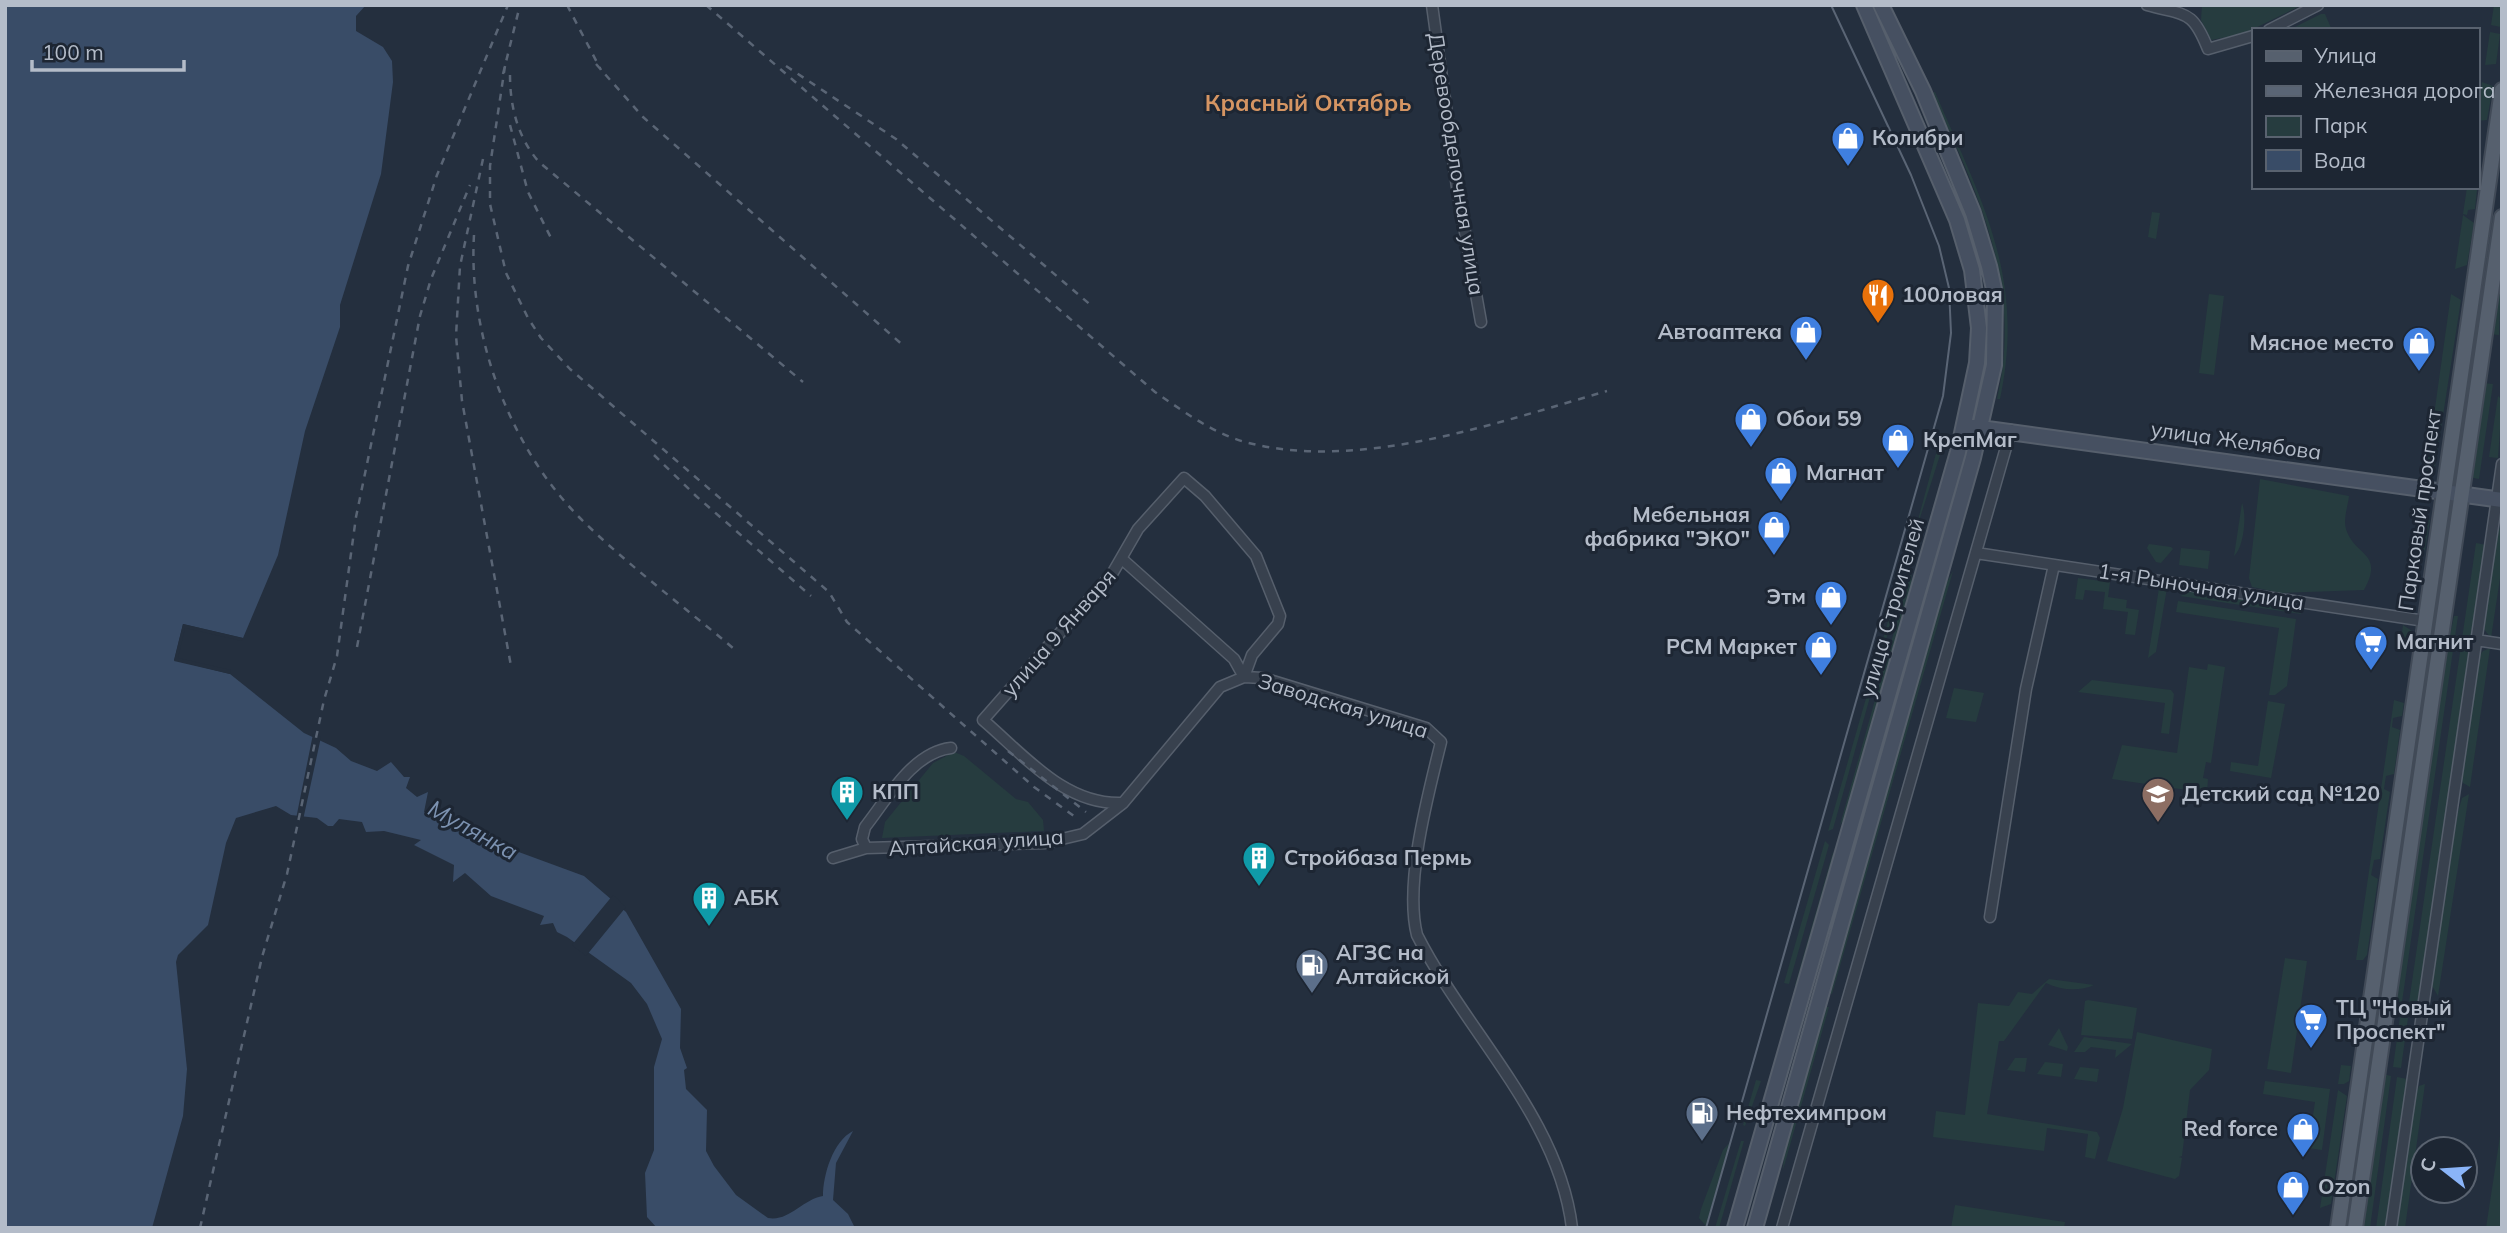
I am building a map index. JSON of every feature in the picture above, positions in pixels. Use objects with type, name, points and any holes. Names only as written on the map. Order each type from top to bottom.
[{"type":"main road","name":"улица Строителей","points":[[1735,1228],[1964,427],[1977,363],[1979,328],[1972,270],[1957,220],[1864,5]]},
{"type":"main road","name":"улица Строителей","points":[[1755,1228],[1982,426],[1994,365],[1997,328],[1989,266],[1973,213],[1928,103],[1881,5]]},
{"type":"main road","name":"Парковый проспект","points":[[2338,1228],[2502,90]]},
{"type":"main road","name":"Парковый проспект","points":[[2355,1228],[2502,217]]},
{"type":"main road","name":"улица Желябова","points":[[1964,427],[1982,426],[2499,500]]},
{"type":"street","name":"Деревообделочная улица","points":[[1432,5],[1457,187],[1481,322]]},
{"type":"street","points":[[2147,5],[2188,16],[2198,23],[2208,49],[2252,36]]},
{"type":"street","points":[[2273,28],[2318,5]]},
{"type":"street","points":[[1782,1228],[2011,430]]},
{"type":"street","points":[[2391,1228],[2476,640],[2499,500],[2502,464]]},
{"type":"street","name":"улица 9 Января","points":[[1123,803],[1096,803],[1068,791],[983,720],[1122,559],[1138,529],[1184,478],[1205,496],[1256,556],[1280,620],[1252,655],[1244,677]]},
{"type":"street","name":"1-я Рыночная улица","points":[[1976,553],[2425,621]]},
{"type":"street","name":"Заводская улица","points":[[1122,559],[1234,659],[1244,677],[1263,678],[1426,728],[1440,742],[1424,816],[1412,917],[1417,935],[1550,1147],[1566,1191],[1572,1228]]},
{"type":"street","points":[[1990,917],[2026,689],[2054,565]]},
{"type":"street","points":[[2476,640],[2502,644]]},
{"type":"street","name":"Алтайская улица","points":[[866,848],[1058,841],[1092,830],[1123,803],[1220,687],[1244,677]]},
{"type":"street","points":[[833,859],[866,848],[862,839],[865,827],[917,763],[927,755],[951,748]]},
{"type":"green space","points":[[2202,5],[2302,5],[2243,34],[2211,40],[2201,20]]},
{"type":"green space","points":[[2494,5],[2502,5],[2501,27],[2491,25]]},
{"type":"green space","points":[[2325,14],[2331,28],[2293,28]]},
{"type":"green space","points":[[2490,32],[2500,34],[2496,64],[2485,65]]},
{"type":"green space","points":[[2482,82],[2493,86],[2487,120],[2479,121]]},
{"type":"green space","points":[[1935,92],[1983,204],[2003,277],[2007,355],[2000,399],[1997,399],[2004,357],[2004,317],[1992,241],[1965,167],[1932,93]]},
{"type":"green space","points":[[2467,189],[2477,190],[2475,209],[2468,210],[2467,215],[2463,214]]},
{"type":"green space","points":[[2152,212],[2160,213],[2156,239],[2148,237]]},
{"type":"green space","points":[[2463,215],[2474,223],[2467,265],[2455,269]]},
{"type":"green space","points":[[2502,248],[2499,335],[2489,334]]},
{"type":"green space","points":[[2209,294],[2224,296],[2214,375],[2199,373]]},
{"type":"green space","points":[[2451,294],[2461,300],[2434,473],[2426,472]]},
{"type":"green space","points":[[2482,383],[2493,384],[2479,479],[2469,477]]},
{"type":"green space","points":[[2498,396],[2502,400],[2498,458],[2489,457]]},
{"type":"green space","points":[[1937,450],[1941,452],[1910,549]]},
{"type":"green space","points":[[2260,479],[2349,496],[2346,529],[2355,545],[2370,561],[2370,578],[2364,590],[2281,593],[2252,587],[2249,578]]},
{"type":"green space","points":[[2242,503],[2244,531],[2234,556]]},
{"type":"green space","points":[[2420,518],[2430,520],[2425,550],[2415,549]]},
{"type":"green space","points":[[2498,529],[2502,529],[2502,565],[2491,638],[2483,628]]},
{"type":"green space","points":[[2476,543],[2486,545],[2418,1010],[2408,1009]]},
{"type":"green space","points":[[2149,544],[2173,549],[2161,563],[2156,562],[2147,548]]},
{"type":"green space","points":[[2181,548],[2210,551],[2208,569],[2179,565]]},
{"type":"green space","points":[[1905,562],[1907,565],[1833,829],[1828,831]]},
{"type":"green space","points":[[1911,571],[1912,583],[1847,815],[1840,825]]},
{"type":"green space","points":[[1953,571],[1832,994],[1829,993],[1945,585]]},
{"type":"green space","points":[[2078,578],[2110,582],[2108,597],[2127,600],[2126,608],[2139,610],[2135,635],[2125,634],[2128,612],[2103,609],[2105,592],[2085,590],[2083,600],[2075,599]]},
{"type":"green space","points":[[2159,588],[2167,588],[2156,652],[2148,658]]},
{"type":"green space","points":[[2192,591],[2286,604],[2298,608],[2301,614],[2180,596]]},
{"type":"green space","points":[[2178,601],[2296,619],[2287,686],[2275,695],[2269,695],[2279,628],[2176,612]]},
{"type":"green space","points":[[2454,616],[2458,616],[2401,1009],[2391,1008],[2437,698]]},
{"type":"green space","points":[[2403,625],[2412,631],[2411,644],[2400,646]]},
{"type":"green space","points":[[2490,648],[2470,787],[2463,783],[2460,775],[2477,659],[2483,651]]},
{"type":"green space","points":[[2208,664],[2225,667],[2211,763],[2206,762],[2203,778],[2208,779],[2207,793],[2112,779],[2122,745],[2177,753],[2189,667],[2207,670]]},
{"type":"green space","points":[[2092,680],[2171,690],[2174,694],[2169,734],[2161,733],[2165,703],[2078,692]]},
{"type":"green space","points":[[1954,688],[1984,693],[1976,722],[1946,718]]},
{"type":"green space","points":[[2394,700],[2404,703],[2402,716],[2393,718],[2392,727],[2400,730],[2394,774],[2386,776],[2384,789],[2390,792],[2380,859],[2374,860],[2371,875],[2378,879],[2367,955],[2363,960],[2356,960]]},
{"type":"green space","points":[[2268,701],[2285,704],[2271,778],[2230,771],[2231,762],[2258,766]]},
{"type":"green space","points":[[954,752],[964,756],[1016,799],[1028,802],[1043,820],[1044,831],[882,838],[885,822],[933,763]]},
{"type":"green space","points":[[2469,794],[2438,996],[2431,984],[2458,812],[2462,798]]},
{"type":"green space","points":[[1825,841],[1829,845],[1789,984],[1784,983]]},
{"type":"green space","points":[[1833,852],[1834,858],[1798,986],[1795,985]]},
{"type":"green space","points":[[2285,958],[2307,961],[2291,1073],[2267,1069]]},
{"type":"green space","points":[[2049,979],[2094,985],[2070,989],[2046,983],[2004,1041],[1999,1041],[1987,1114],[2097,1132],[2100,1138],[2095,1159],[2085,1157],[2088,1134],[2047,1128],[2044,1151],[1933,1137],[1936,1111],[1965,1115],[1978,1003],[2009,1006],[2018,992],[2032,994]]},
{"type":"green space","points":[[2085,1001],[2137,1008],[2132,1039],[2081,1035]]},
{"type":"green space","points":[[1826,1007],[1829,1007],[1783,1170],[1784,1152]]},
{"type":"green space","points":[[2400,1017],[2408,1018],[2401,1068],[2393,1067]]},
{"type":"green space","points":[[2059,1028],[2068,1047],[2067,1051],[2048,1045]]},
{"type":"green space","points":[[2137,1032],[2212,1049],[2209,1070],[2190,1090],[2182,1156],[2179,1157],[2182,1158],[2179,1176],[2175,1179],[2107,1161],[2123,1108]]},
{"type":"green space","points":[[2084,1037],[2132,1044],[2115,1058],[2116,1050],[2091,1047],[2085,1052],[2074,1052]]},
{"type":"green space","points":[[2015,1058],[2027,1058],[2025,1072],[2007,1070]]},
{"type":"green space","points":[[2045,1062],[2063,1064],[2061,1077],[2037,1074]]},
{"type":"green space","points":[[2341,1065],[2351,1066],[2349,1081],[2338,1084]]},
{"type":"green space","points":[[2080,1067],[2099,1069],[2097,1082],[2074,1079]]},
{"type":"green space","points":[[2383,1074],[2391,1076],[2370,1228],[2361,1228]]},
{"type":"green space","points":[[2397,1077],[2407,1079],[2387,1228],[2376,1228]]},
{"type":"green space","points":[[1756,1080],[1761,1081],[1745,1126],[1743,1125]]},
{"type":"green space","points":[[2265,1081],[2330,1089],[2322,1150],[2308,1148],[2315,1102],[2263,1094]]},
{"type":"green space","points":[[2425,1084],[2418,1135],[2409,1135],[2415,1095],[2419,1086]]},
{"type":"green space","points":[[2338,1090],[2347,1096],[2331,1204],[2320,1208]]},
{"type":"green space","points":[[2502,1123],[2502,1228],[2486,1228]]},
{"type":"green space","points":[[2409,1137],[2409,1199],[2405,1228],[2396,1228]]},
{"type":"green space","points":[[1741,1141],[1744,1141],[1719,1228],[1715,1228]]},
{"type":"green space","points":[[1730,1142],[1706,1226],[1699,1218],[1701,1209],[1723,1150]]},
{"type":"green space","points":[[1955,1205],[2065,1222],[2064,1228],[1951,1228]]},
{"type":"water","name":"Мулянка","points":[[5,5],[366,5],[356,16],[356,31],[383,47],[392,61],[393,82],[381,174],[340,305],[340,327],[305,431],[278,555],[243,638],[183,624],[174,660],[230,674],[304,733],[336,748],[351,761],[377,771],[391,762],[404,777],[410,777],[406,788],[417,797],[428,792],[424,812],[431,814],[439,810],[474,830],[495,835],[516,851],[584,876],[626,912],[681,1009],[680,1048],[687,1068],[684,1070],[686,1089],[707,1110],[706,1151],[736,1195],[768,1218],[783,1217],[823,1196],[830,1159],[840,1142],[853,1131],[836,1163],[833,1200],[848,1214],[855,1228],[657,1228],[647,1217],[645,1173],[654,1150],[654,1067],[662,1039],[647,1004],[631,983],[557,932],[553,923],[540,925],[544,916],[491,896],[465,873],[453,882],[454,865],[414,845],[421,840],[384,831],[366,832],[362,822],[339,819],[333,826],[328,826],[317,818],[291,815],[276,806],[236,818],[226,843],[208,925],[178,955],[176,962],[187,1069],[183,1116],[152,1228],[5,1228]]},
{"type":"pier","points":[[183,624],[243,638],[242,641],[185,628],[178,658],[231,670],[230,674],[174,661]]},
{"type":"pier","points":[[313,734],[321,737],[303,820],[296,819]]},
{"type":"pier","points":[[613,895],[626,907],[586,956],[572,945]]},
{"type":"tram line","points":[[1706,1228],[1943,396],[1951,333],[1949,288],[1939,246],[1911,175],[1831,5]]},
{"type":"railway","points":[[200,1228],[262,957],[287,874],[324,700],[337,656],[356,517],[408,266],[437,175],[508,5]]},
{"type":"railway","points":[[503,74],[520,5]]},
{"type":"railway","points":[[567,5],[601,70]]},
{"type":"railway","points":[[706,5],[1155,392],[1202,423],[1226,435],[1253,444],[1296,450],[1340,451],[1386,447],[1477,428],[1607,391]]},
{"type":"railway","points":[[596,64],[643,117],[905,347]]},
{"type":"railway","points":[[505,66],[490,166],[490,204],[506,273],[541,338],[570,369],[829,592],[847,622],[1034,787],[1078,819]]},
{"type":"railway","points":[[786,66],[896,139],[1093,307]]},
{"type":"railway","points":[[510,75],[517,122],[526,143],[539,162],[803,382]]},
{"type":"railway","points":[[510,125],[528,192],[553,242]]},
{"type":"railway","points":[[483,159],[460,266],[456,336],[462,401],[511,666]]},
{"type":"railway","points":[[357,647],[420,316],[431,279],[470,185]]},
{"type":"railway","points":[[474,235],[474,273],[486,349],[513,423],[532,457],[554,489],[579,517],[635,568],[733,648]]},
{"type":"railway","points":[[654,455],[696,496],[811,596]]},
{"type":"railway","points":[[1008,751],[1086,812]]},
{"type":"place","name":"Колибри","points":[[1848,168]]},
{"type":"place","name":"100ловая","points":[[1878,325]]},
{"type":"place","name":"Автоаптека","points":[[1806,362]]},
{"type":"place","name":"Мясное место","points":[[2419,373]]},
{"type":"place","name":"Обои 59","points":[[1751,449]]},
{"type":"place","name":"КрепМаг","points":[[1898,470]]},
{"type":"place","name":"Магнат","points":[[1781,503]]},
{"type":"place","name":"Мебельная фабрика \"ЭКО\"","points":[[1774,557]]},
{"type":"place","name":"Этм","points":[[1831,627]]},
{"type":"place","name":"Магнит","points":[[2371,672]]},
{"type":"place","name":"РСМ Маркет","points":[[1821,677]]},
{"type":"place","name":"КПП","points":[[847,822]]},
{"type":"place","name":"Детский сад №120","points":[[2158,824]]},
{"type":"place","name":"Стройбаза Пермь","points":[[1259,888]]},
{"type":"place","name":"АБК","points":[[709,928]]},
{"type":"place","name":"АГЗС на Алтайской","points":[[1312,995]]},
{"type":"place","name":"ТЦ \"Новый Проспект\"","points":[[2311,1050]]},
{"type":"place","name":"Нефтехимпром","points":[[1702,1143]]},
{"type":"place","name":"Red force","points":[[2303,1159]]},
{"type":"place","name":"Ozon","points":[[2293,1217]]},
{"type":"district","name":"Красный Октябрь","points":[[1308,103]]}]
